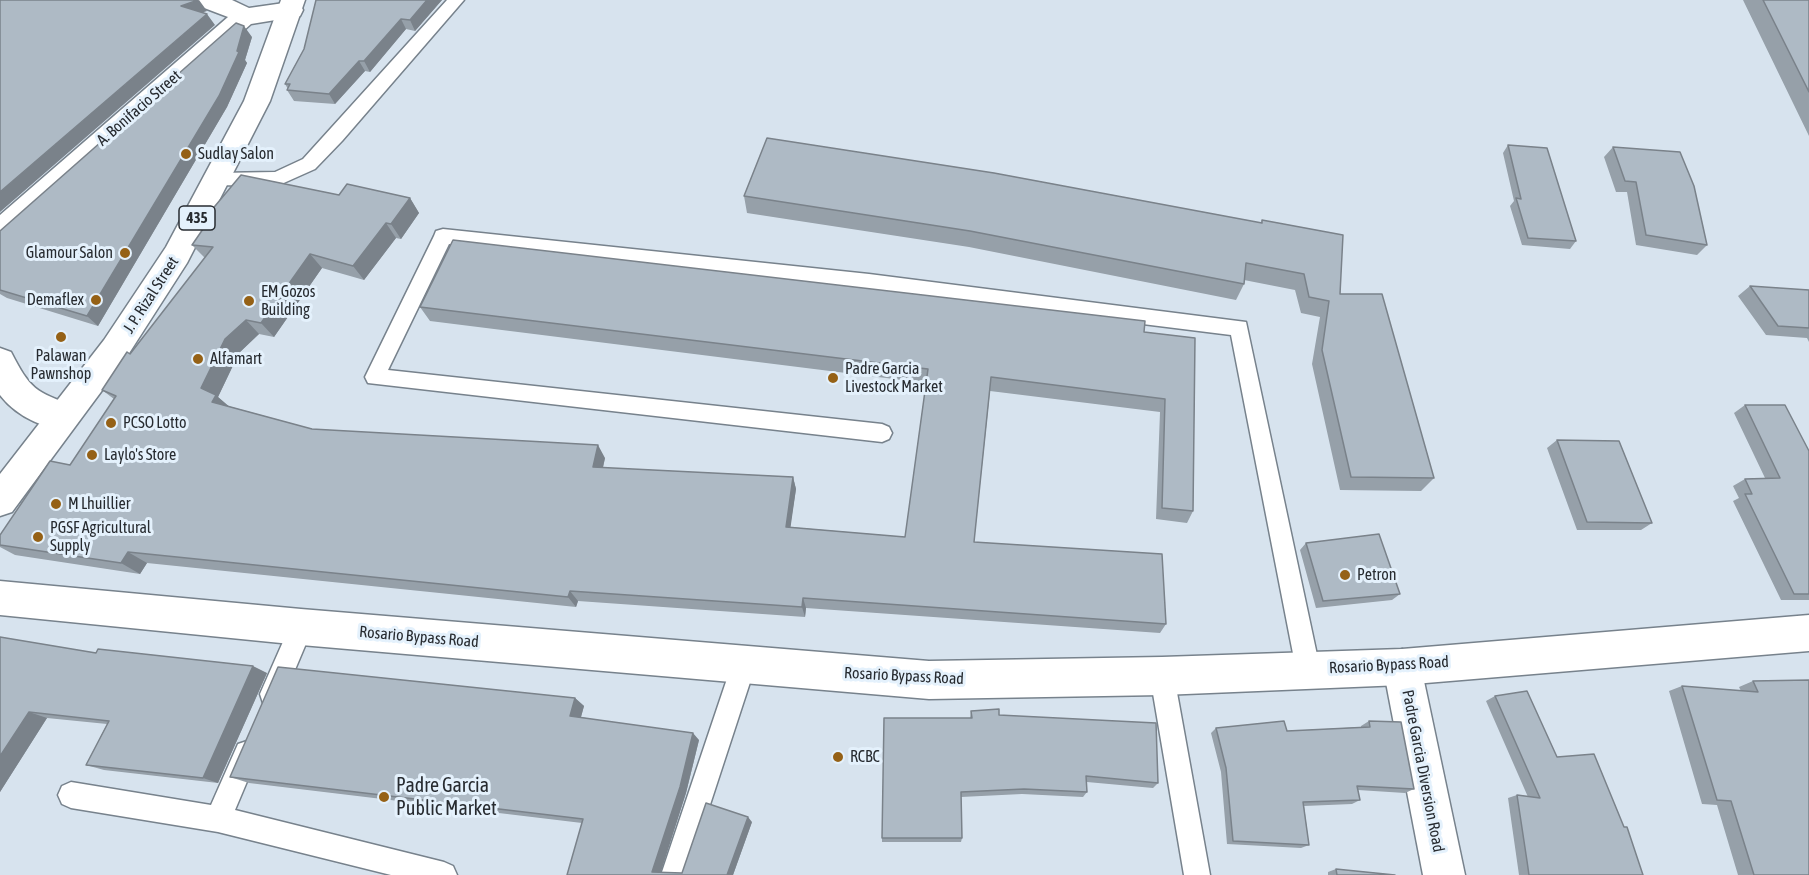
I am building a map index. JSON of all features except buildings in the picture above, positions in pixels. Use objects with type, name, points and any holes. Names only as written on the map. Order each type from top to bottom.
[{"type":"main road","points":[[208,0],[235,10],[244,17],[292,5]]},
{"type":"main road","name":"J. P. Rizal Street","points":[[0,501],[146,306],[177,255],[218,180],[270,70],[292,5]]},
{"type":"main road","name":"A. Bonifacio Street","points":[[0,232],[244,17]]},
{"type":"main road","points":[[0,360],[4,376],[25,401],[41,410],[63,416]]},
{"type":"main road","name":"Rosario Bypass Road","points":[[0,598],[301,627],[929,680],[1162,676],[1402,666],[1809,633]]},
{"type":"main road","name":"Padre Garcia Diversion Road","points":[[1402,666],[1444,875]]},
{"type":"lane","points":[[218,180],[278,179],[309,164],[322,153],[456,0]]},
{"type":"lane","points":[[882,433],[375,377],[443,236],[869,282],[1239,328],[1308,669]]},
{"type":"lane","points":[[218,819],[301,627]]},
{"type":"lane","points":[[674,875],[744,664]]},
{"type":"lane","points":[[1162,676],[1197,875]]},
{"type":"lane","points":[[71,795],[218,819],[444,875]]},
{"type":"place","name":"Sudlay Salon","points":[[186,154]]},
{"type":"place","name":"Glamour Salon","points":[[125,253]]},
{"type":"place","name":"Demaflex","points":[[96,300]]},
{"type":"place","name":"EM Gozos Building","points":[[249,301]]},
{"type":"place","name":"Palawan Pawnshop","points":[[61,337]]},
{"type":"place","name":"Alfamart","points":[[198,359]]},
{"type":"place","name":"Padre Garcia Livestock Market","points":[[833,378]]},
{"type":"place","name":"PCSO Lotto","points":[[111,423]]},
{"type":"place","name":"Laylo's Store","points":[[92,455]]},
{"type":"place","name":"M Lhuillier","points":[[56,504]]},
{"type":"place","name":"PGSF Agricultural Supply","points":[[38,537]]},
{"type":"place","name":"Petron","points":[[1345,575]]},
{"type":"place","name":"RCBC","points":[[838,757]]},
{"type":"place","name":"Padre Garcia Public Market","points":[[384,797]]}]
